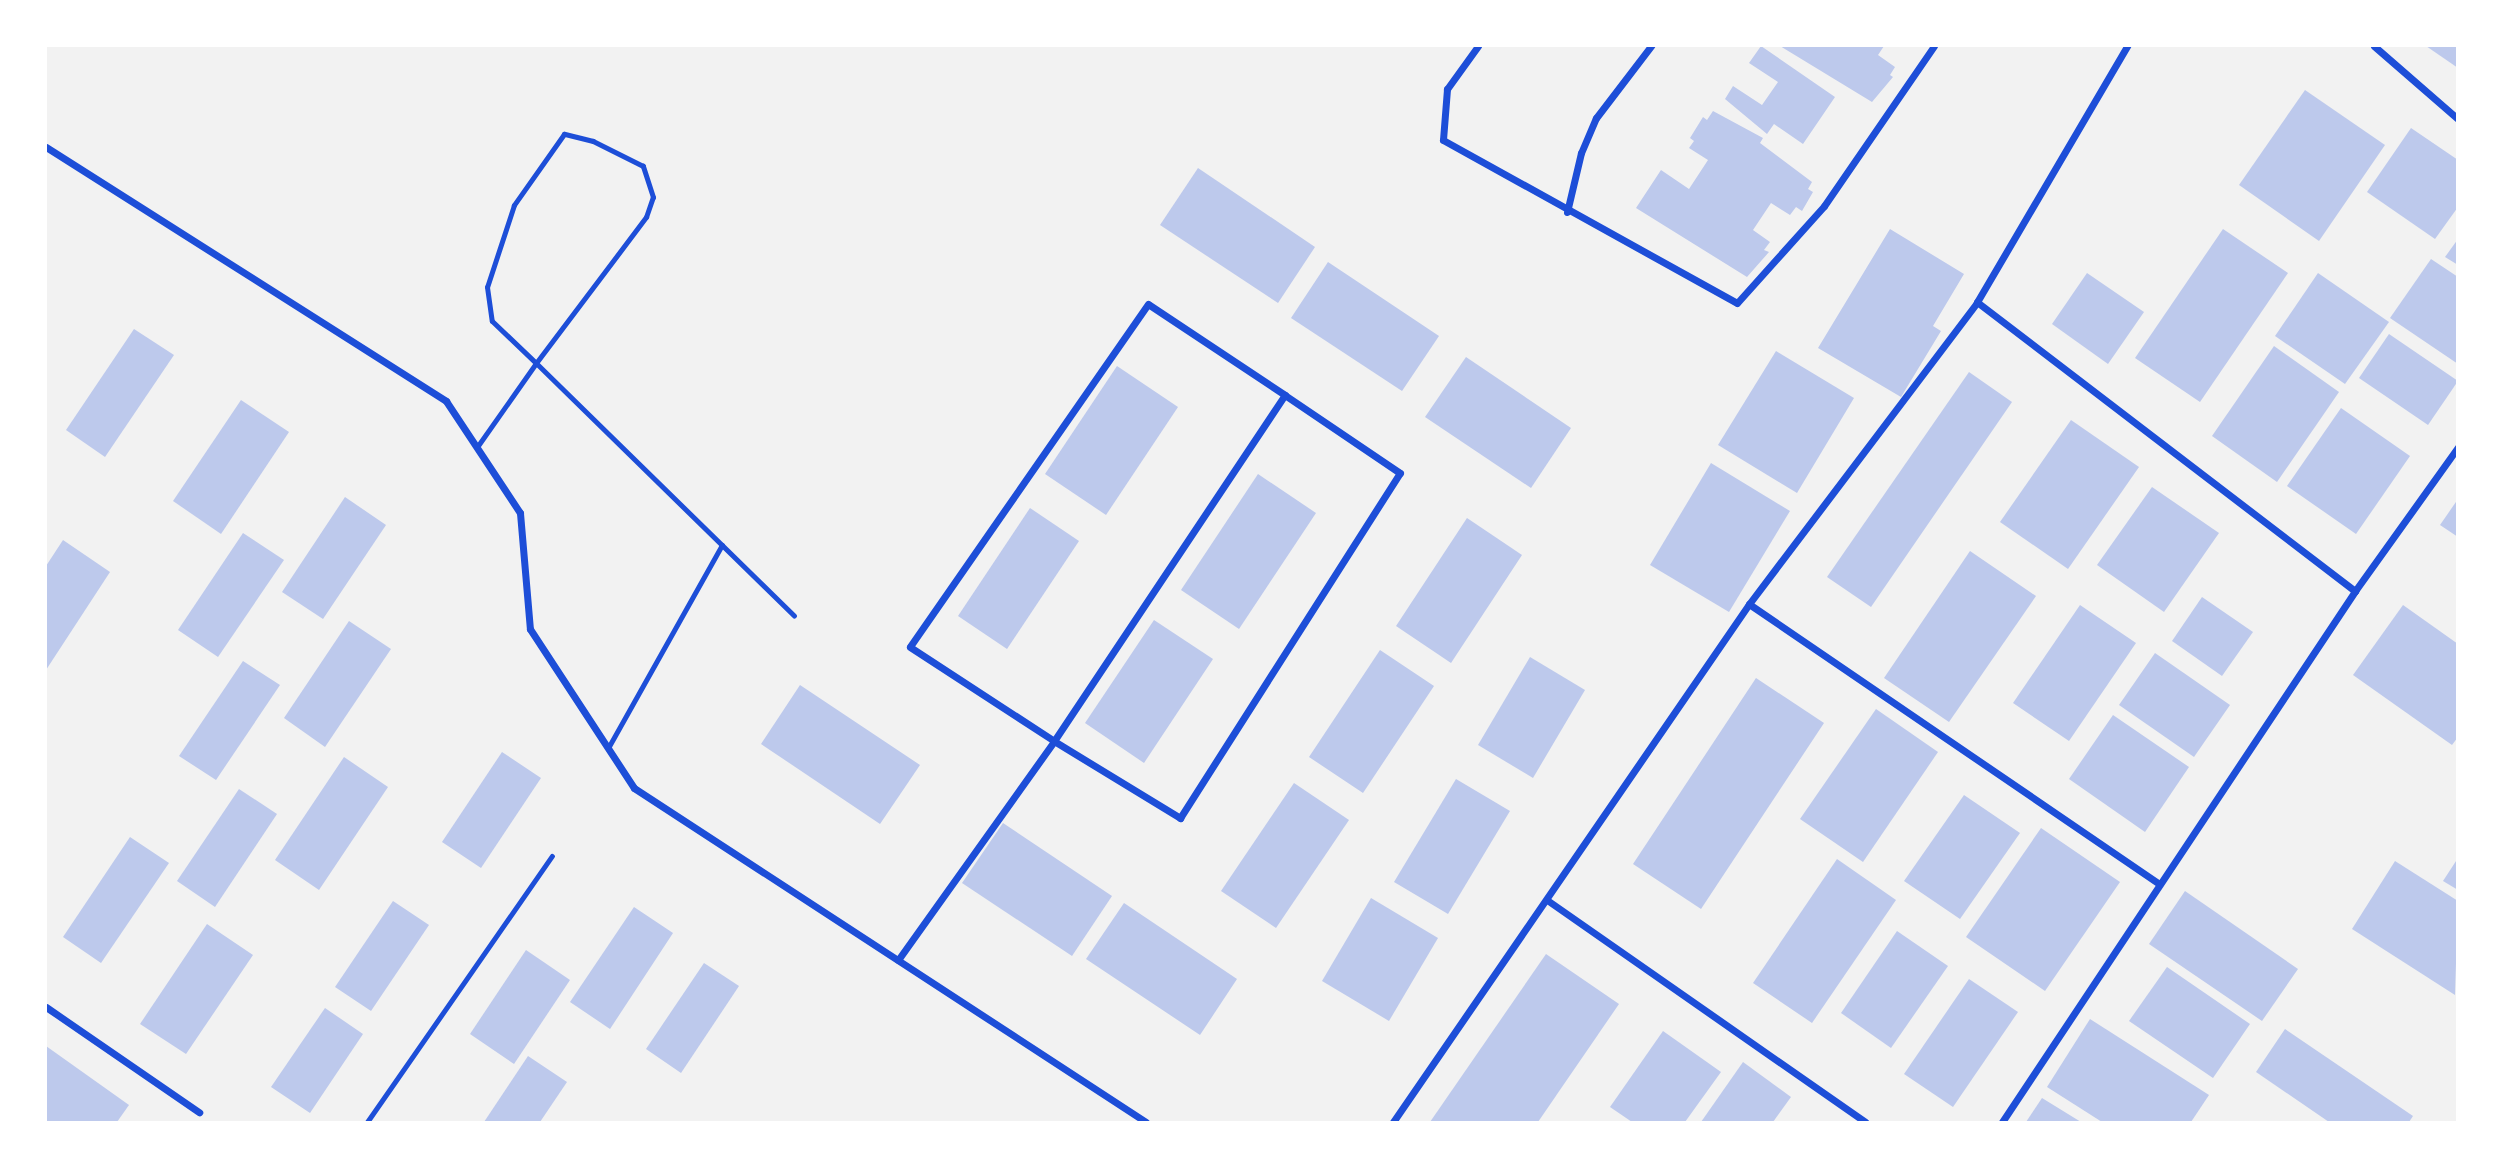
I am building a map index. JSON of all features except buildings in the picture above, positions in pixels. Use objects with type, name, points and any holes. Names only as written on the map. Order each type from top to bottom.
[{"type":"street","points":[[1478,46],[1447,89],[1443,140],[1567,212],[1737,303],[1824,206],[1934,46]]},
{"type":"street","points":[[1567,212],[1581,153],[1596,118],[1651,46]]},
{"type":"street","points":[[1393,1122],[1749,604],[1977,302],[2127,46]]},
{"type":"street","points":[[2374,46],[2458,119]]},
{"type":"street","points":[[46,147],[446,401],[520,513],[530,629],[635,788],[1146,1122]]},
{"type":"street","points":[[1977,302],[2355,591]]},
{"type":"street","points":[[1148,304],[1400,473],[1181,818],[1054,741],[911,647],[1148,304]]},
{"type":"street","points":[[898,960],[1054,741],[1285,395]]},
{"type":"street","points":[[2002,1122],[2355,591],[2458,447]]},
{"type":"street","points":[[1749,604],[2160,884]]},
{"type":"street","points":[[1547,900],[1865,1122]]},
{"type":"street","points":[[46,1007],[200,1112]]},
{"type":"lane","points":[[477,447],[536,363],[646,217],[653,197],[643,166],[593,141],[564,134],[514,205],[488,287],[492,321],[536,363],[794,616]]},
{"type":"lane","points":[[608,748],[722,545]]},
{"type":"lane","points":[[367,1122],[552,856]]}]
